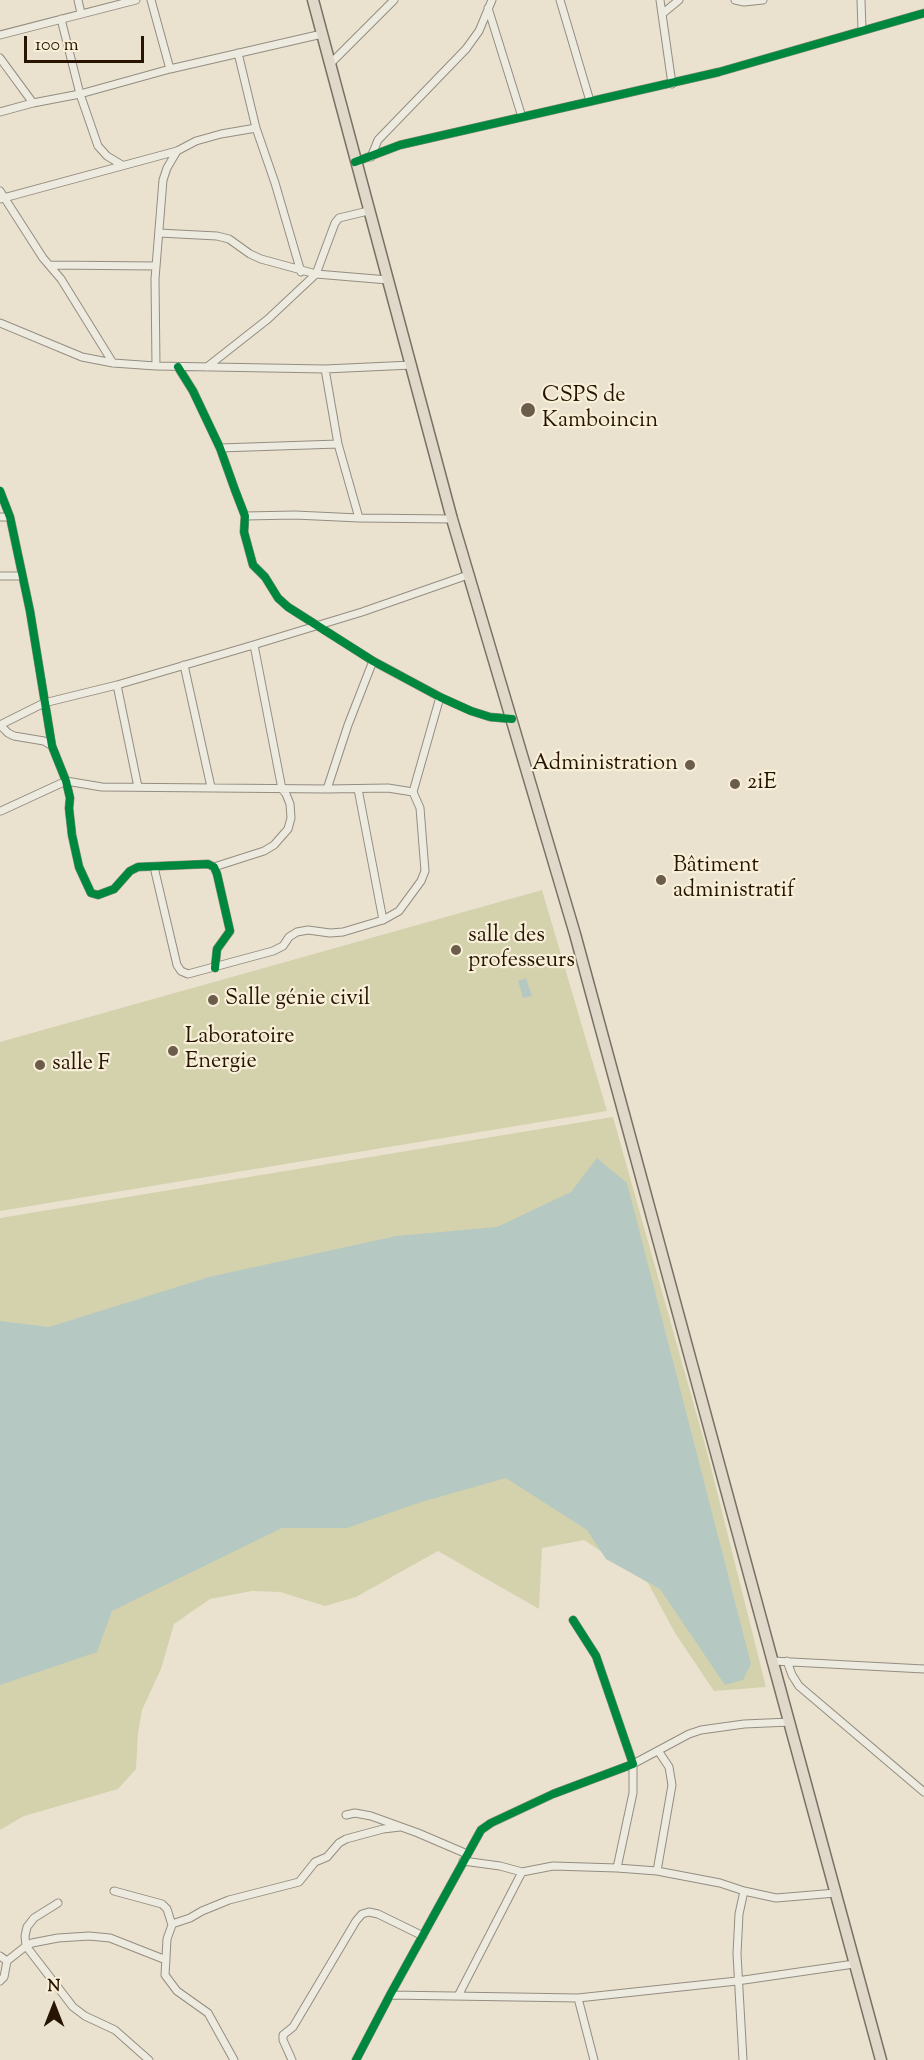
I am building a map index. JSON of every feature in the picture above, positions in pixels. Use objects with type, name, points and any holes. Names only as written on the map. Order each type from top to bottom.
[{"type":"main road","points":[[313,0],[452,519],[581,957],[881,2060]]},
{"type":"street","points":[[78,0],[81,14]]},
{"type":"street","points":[[0,35],[136,0]]},
{"type":"street","points":[[151,0],[170,69]]},
{"type":"street","points":[[330,64],[394,0]]},
{"type":"street","points":[[371,157],[378,140],[466,48],[479,31],[492,0]]},
{"type":"street","points":[[560,0],[590,101]]},
{"type":"street","points":[[660,0],[672,84]]},
{"type":"street","points":[[662,14],[679,0]]},
{"type":"street","points":[[735,0],[744,2],[763,0]]},
{"type":"street","points":[[861,0],[862,30]]},
{"type":"street","points":[[488,8],[522,117]]},
{"type":"street","points":[[355,162],[400,146],[672,84],[924,13]]},
{"type":"street","points":[[61,19],[80,94],[98,146],[107,156],[122,165]]},
{"type":"street","points":[[0,112],[322,34]]},
{"type":"street","points":[[238,53],[256,128],[301,272]]},
{"type":"street","points":[[0,58],[33,103]]},
{"type":"street","points":[[113,363],[82,311],[1,196],[177,151],[196,141],[231,131],[256,128]]},
{"type":"street","points":[[156,366],[156,266],[163,180],[177,151]]},
{"type":"street","points":[[207,367],[268,319],[316,274],[335,223],[345,216],[368,211]]},
{"type":"street","points":[[159,233],[217,236],[229,239],[261,259],[301,272],[388,280]]},
{"type":"street","points":[[50,266],[156,266]]},
{"type":"street","points":[[0,324],[64,351],[113,363],[178,367],[325,369],[412,365]]},
{"type":"street","points":[[178,367],[194,391],[220,448],[245,516],[244,532],[253,565],[265,577],[278,598],[288,607],[373,661],[440,697],[490,717],[512,719]]},
{"type":"street","points":[[325,369],[338,444],[358,518]]},
{"type":"street","points":[[220,448],[338,444]]},
{"type":"street","points":[[0,491],[10,517],[30,611],[52,746],[70,798],[69,808],[76,856],[91,893],[105,894],[120,885],[134,868],[208,864],[214,867],[230,931],[217,949],[215,968]]},
{"type":"street","points":[[245,516],[452,519]]},
{"type":"street","points":[[0,517],[10,517]]},
{"type":"street","points":[[52,746],[44,741],[14,736],[0,725],[44,703],[117,685],[317,626],[468,575]]},
{"type":"street","points":[[0,576],[21,576]]},
{"type":"street","points":[[214,867],[274,846],[288,829],[291,818],[290,804],[282,789],[254,645]]},
{"type":"street","points":[[327,789],[348,725],[373,661]]},
{"type":"street","points":[[184,665],[211,787]]},
{"type":"street","points":[[117,685],[138,788]]},
{"type":"street","points":[[154,867],[177,965],[181,971],[188,974],[273,951],[283,946],[289,937],[297,932],[308,930],[343,932],[383,920],[399,911],[421,881],[425,871],[420,808],[413,792],[440,697]]},
{"type":"street","points":[[1,811],[66,781],[102,787],[388,788],[413,792]]},
{"type":"street","points":[[358,789],[383,920]]},
{"type":"street","points":[[573,1620],[596,1656],[633,1764],[633,1793],[616,1868]]},
{"type":"street","points":[[773,1660],[924,1669]]},
{"type":"street","points":[[787,1661],[792,1675],[800,1686],[924,1792]]},
{"type":"street","points":[[356,2060],[484,1827],[553,1794],[633,1764],[689,1734],[744,1724],[790,1722]]},
{"type":"street","points":[[657,1871],[672,1785],[669,1767],[659,1752]]},
{"type":"street","points":[[346,1815],[363,1814],[400,1827],[465,1858],[522,1872],[553,1866],[616,1868],[657,1871],[720,1883],[777,1898],[836,1893]]},
{"type":"street","points":[[172,1924],[230,1900],[299,1882],[315,1863],[327,1857],[339,1843],[346,1839],[382,1829],[400,1827]]},
{"type":"street","points":[[458,1996],[522,1872]]},
{"type":"street","points":[[742,2060],[737,1981],[737,1936],[744,1891]]},
{"type":"street","points":[[114,1892],[162,1904],[167,1909],[172,1924],[167,1939],[165,1971],[167,1979],[177,1991],[208,2013],[234,2060]]},
{"type":"street","points":[[58,1903],[43,1911],[30,1922],[25,1936],[26,1946],[73,2007],[85,2016],[114,2030],[149,2060]]},
{"type":"street","points":[[292,2060],[283,2035],[293,2027],[362,1914],[369,1912],[378,1914],[423,1936]]},
{"type":"street","points":[[0,1981],[4,1977],[3,1958],[32,1943],[58,1938],[89,1936],[110,1938],[166,1960]]},
{"type":"street","points":[[390,1995],[578,1998],[737,1981],[854,1964]]},
{"type":"street","points":[[578,1998],[594,2060]]},
{"type":"green space","points":[[542,890],[607,1111],[0,1211],[0,1042]]},
{"type":"green space","points":[[613,1117],[706,1448],[766,1687],[714,1691],[675,1633],[648,1583],[584,1540],[542,1548],[539,1609],[438,1551],[356,1597],[325,1606],[280,1592],[252,1591],[210,1599],[174,1624],[161,1669],[142,1710],[136,1769],[118,1789],[24,1816],[0,1830],[0,1218]]},
{"type":"shaded area","points":[[526,978],[532,996],[523,998],[518,981]]},
{"type":"shaded area","points":[[597,1158],[627,1183],[751,1664],[743,1680],[725,1685],[660,1589],[606,1559],[587,1530],[506,1478],[418,1503],[347,1528],[282,1528],[112,1611],[97,1652],[0,1685],[0,1321],[49,1327],[209,1277],[396,1236],[497,1227],[571,1192]]},
{"type":"cycle path","points":[[355,162],[400,145],[719,72],[924,13]]},
{"type":"cycle path","points":[[178,367],[193,391],[220,448],[245,516],[244,532],[253,565],[265,577],[278,598],[288,607],[373,661],[440,697],[490,717],[512,719]]},
{"type":"cycle path","points":[[0,491],[10,517],[30,611],[52,746],[70,798],[72,835],[79,867],[91,893],[98,895],[114,889],[130,871],[138,867],[208,864],[214,867],[230,931],[217,949],[215,968]]},
{"type":"cycle path","points":[[356,2060],[481,1830],[553,1794],[633,1764],[596,1656],[573,1620]]},
{"type":"place","name":"CSPS de Kamboincin","points":[[528,410]]},
{"type":"place","name":"Administration","points":[[690,765]]},
{"type":"place","name":"2iE","points":[[735,784]]},
{"type":"place","name":"Bâtiment administratif","points":[[661,880]]},
{"type":"place","name":"salle des professeurs","points":[[456,950]]},
{"type":"place","name":"Salle génie civil","points":[[213,1000]]},
{"type":"place","name":"Laboratoire Energie","points":[[173,1051]]},
{"type":"place","name":"salle F","points":[[40,1065]]}]
